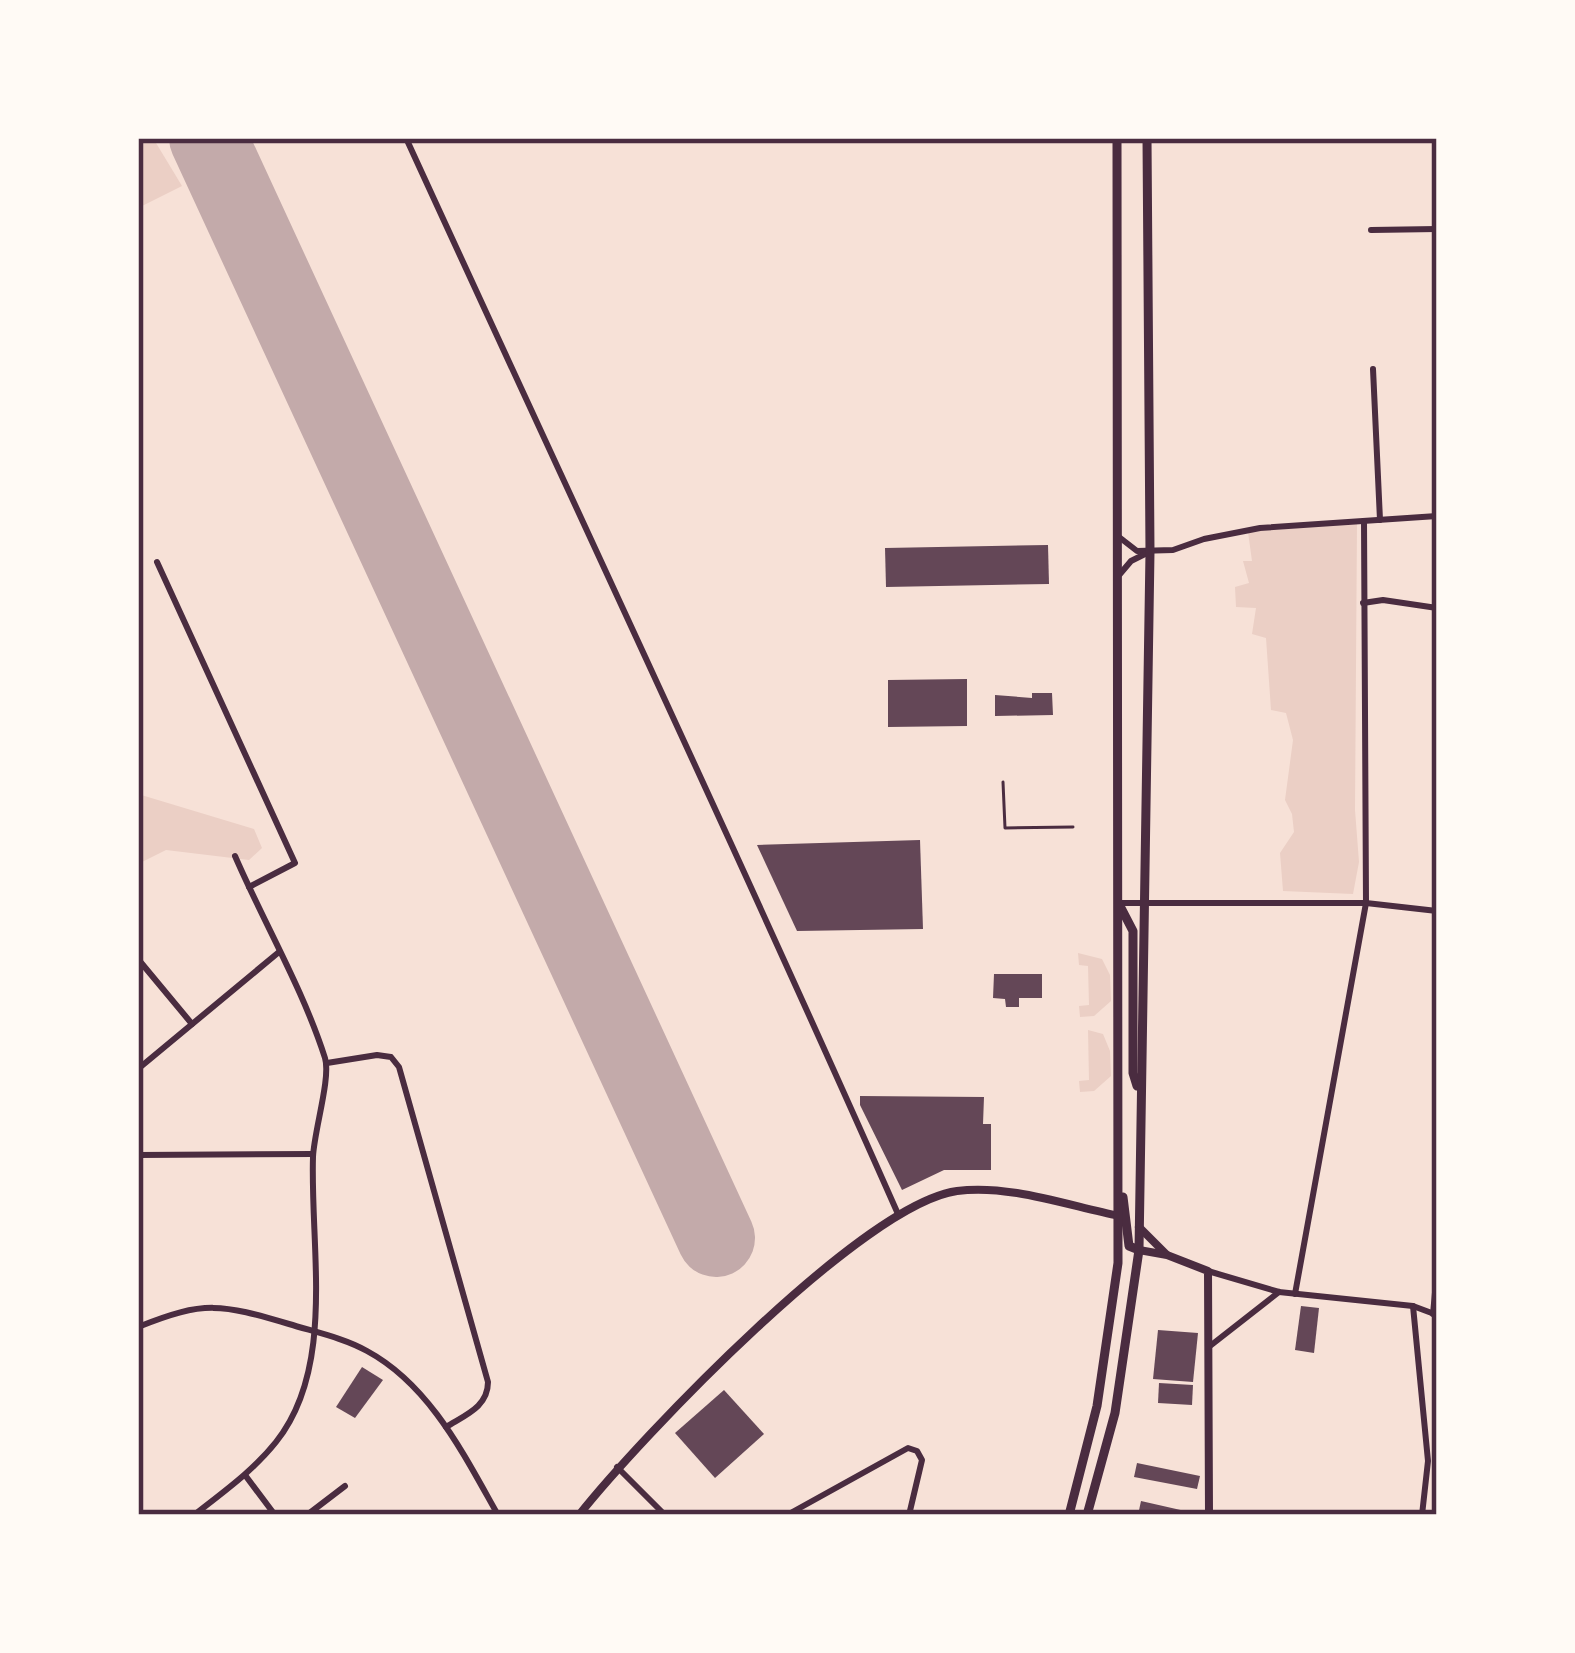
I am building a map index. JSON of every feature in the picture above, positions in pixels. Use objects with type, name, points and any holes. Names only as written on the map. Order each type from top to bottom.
[{"type":"highway","points":[[1069,1515],[1104,1364],[1118,1263],[1117,138]]},
{"type":"highway","points":[[1087,1515],[1115,1413],[1139,1250],[1150,552],[1147,138]]},
{"type":"highway","points":[[1118,903],[1133,931],[1133,1073],[1141,1091]]},
{"type":"highway","points":[[1119,1187],[1128,1213],[1129,1246],[1139,1250]]},
{"type":"street","points":[[406,138],[778,940],[898,1214]]},
{"type":"street","points":[[1371,230],[1437,230]]},
{"type":"street","points":[[1373,369],[1381,520]]},
{"type":"street","points":[[1117,535],[1132,549],[1150,552],[1260,528],[1437,516]]},
{"type":"street","points":[[1295,1294],[1366,903],[1364,521]]},
{"type":"street","points":[[1117,578],[1131,561],[1150,552]]},
{"type":"street","points":[[157,562],[295,863],[248,887]]},
{"type":"street","points":[[1362,603],[1383,600],[1437,608]]},
{"type":"street","points":[[194,1515],[245,1475],[277,1441],[300,1405],[316,1332],[313,1154],[327,1063],[236,856]]},
{"type":"street","points":[[1118,903],[1366,903],[1437,911]]},
{"type":"street","points":[[138,1069],[279,952]]},
{"type":"street","points":[[138,959],[192,1024]]},
{"type":"street","points":[[327,1063],[376,1055],[391,1057],[399,1067],[488,1382],[488,1396],[480,1406],[446,1426]]},
{"type":"street","points":[[138,1156],[313,1154]]},
{"type":"street","points":[[579,1515],[617,1467],[815,1276],[898,1214],[954,1191],[976,1190],[1119,1216]]},
{"type":"street","points":[[1139,1227],[1168,1255]]},
{"type":"street","points":[[1139,1250],[1279,1292],[1413,1306],[1435,1314],[1437,1271]]},
{"type":"street","points":[[1208,1271],[1209,1515]]},
{"type":"street","points":[[1210,1346],[1279,1292]]},
{"type":"street","points":[[138,1327],[202,1305],[232,1307],[364,1349],[416,1388],[446,1426],[498,1515]]},
{"type":"street","points":[[1413,1306],[1428,1462],[1422,1515]]},
{"type":"street","points":[[788,1515],[908,1448],[922,1460],[908,1515]]},
{"type":"street","points":[[617,1467],[664,1515]]},
{"type":"street","points":[[245,1475],[275,1515]]},
{"type":"street","points":[[307,1515],[345,1486]]},
{"type":"street","points":[[481,1515],[491,1503]]},
{"type":"lane","points":[[1003,782],[1005,828],[1073,827]]},
{"type":"shaded area","points":[[138,138],[153,138],[182,186],[138,208]]},
{"type":"shaded area","points":[[1357,523],[1355,810],[1359,862],[1353,894],[1283,891],[1280,853],[1294,832],[1285,800],[1293,740],[1286,713],[1271,710],[1266,638],[1252,634],[1256,608],[1236,607],[1235,587],[1249,583],[1243,561],[1252,561],[1248,532]]},
{"type":"shaded area","points":[[138,794],[254,829],[262,848],[249,860],[166,850],[138,864]]},
{"type":"shaded area","points":[[1078,953],[1102,959],[1110,975],[1111,1001],[1094,1016],[1080,1017],[1079,1006],[1089,1005],[1088,966],[1079,965]]},
{"type":"shaded area","points":[[1088,1030],[1103,1034],[1110,1051],[1111,1076],[1094,1091],[1080,1092],[1079,1081],[1089,1080]]},
{"type":"building","points":[[1048,545],[1049,584],[886,587],[885,548]]},
{"type":"building","points":[[967,679],[967,726],[888,727],[888,680]]},
{"type":"building","points":[[1032,693],[1052,693],[1053,715],[995,716],[995,695],[1032,698]]},
{"type":"building","points":[[920,840],[923,929],[797,931],[757,845]]},
{"type":"building","points":[[994,974],[1042,974],[1042,998],[1019,998],[1019,1007],[1006,1007],[1005,999],[993,998]]},
{"type":"building","points":[[860,1096],[984,1097],[983,1124],[991,1124],[991,1170],[944,1170],[902,1190],[860,1105]]},
{"type":"building","points":[[1301,1306],[1319,1308],[1314,1353],[1295,1350]]},
{"type":"building","points":[[1158,1330],[1198,1333],[1193,1382],[1153,1379]]},
{"type":"building","points":[[362,1367],[383,1380],[355,1418],[336,1407]]},
{"type":"building","points":[[1159,1383],[1193,1385],[1192,1405],[1158,1403]]},
{"type":"building","points":[[724,1390],[764,1434],[715,1478],[675,1433]]},
{"type":"building","points":[[1137,1463],[1200,1476],[1197,1489],[1134,1477]]},
{"type":"building","points":[[1141,1501],[1185,1511],[1184,1515],[1138,1515]]},
{"type":"runway","points":[[208,138],[716,1238]]}]
